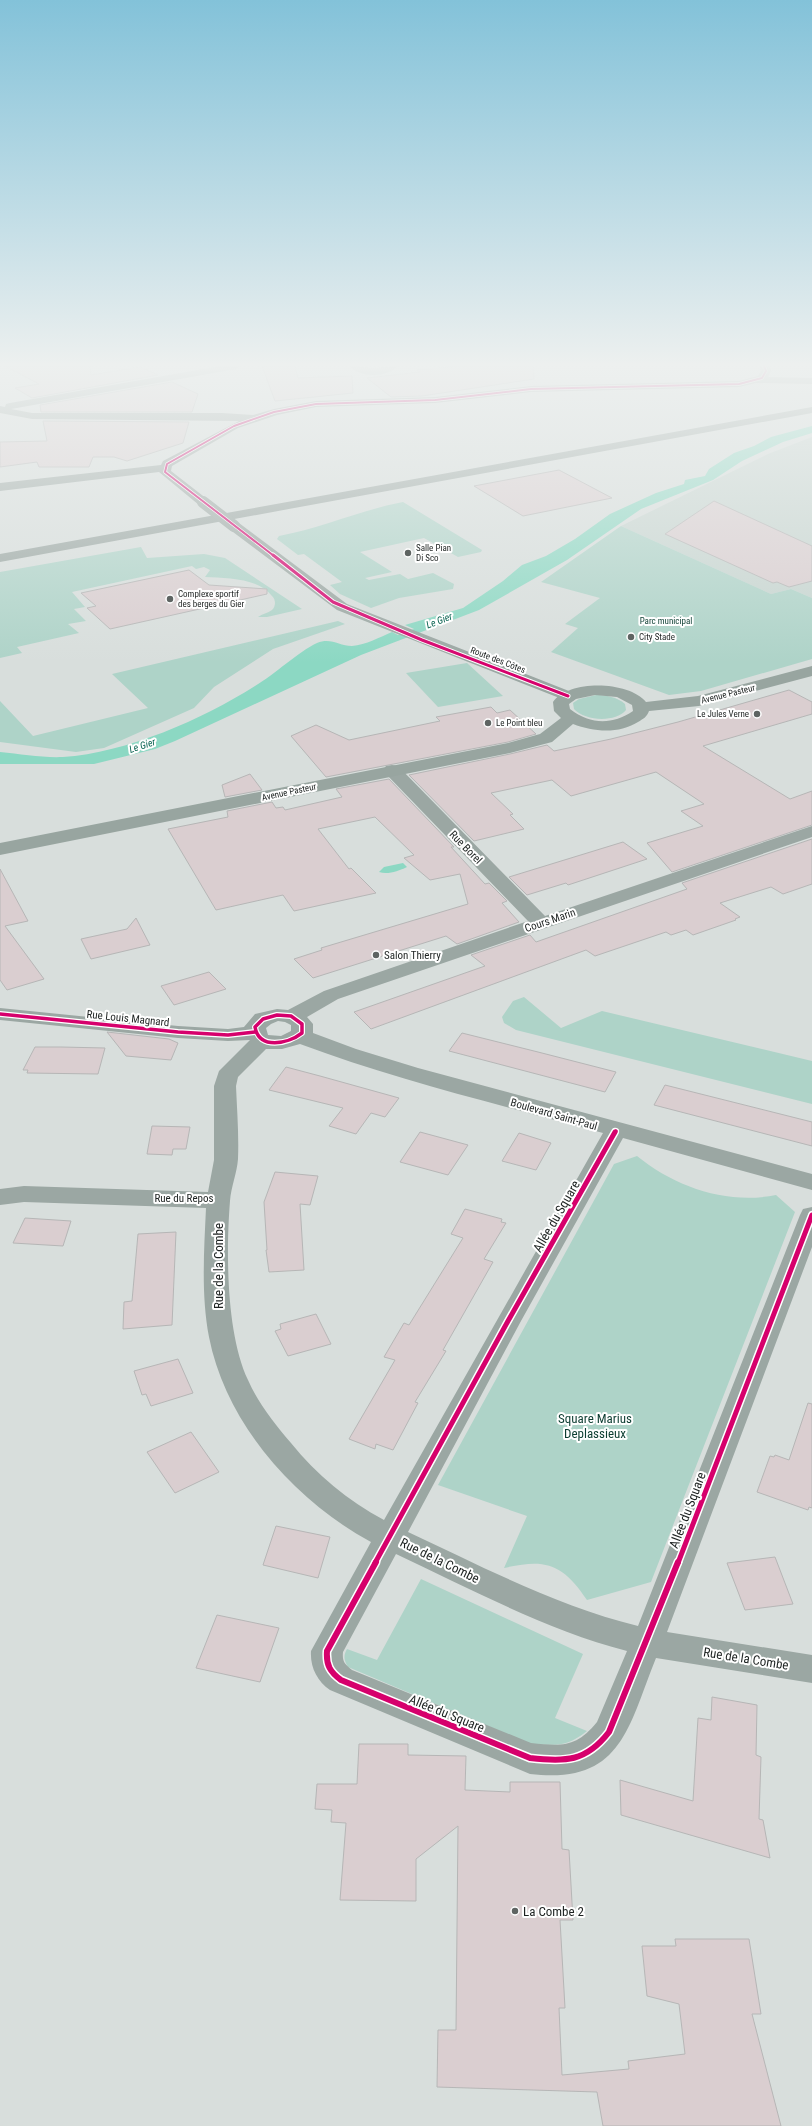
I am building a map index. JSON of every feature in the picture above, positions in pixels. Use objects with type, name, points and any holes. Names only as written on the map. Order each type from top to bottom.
[{"type":"highway","points":[[0,549],[463,465]]},
{"type":"highway","points":[[0,558],[509,465]]},
{"type":"main road","name":"Avenue Pasteur","points":[[642,707],[699,701],[812,671]]},
{"type":"main road","points":[[583,691],[608,691],[631,697],[642,707],[641,713],[636,718],[618,725],[592,725],[570,719],[563,714],[560,708],[560,703],[568,696],[583,691]]},
{"type":"main road","name":"Avenue Pasteur","points":[[0,849],[528,744],[554,734],[570,719]]},
{"type":"street","points":[[0,487],[142,469],[165,468],[166,465]]},
{"type":"street","name":"Route des Côtes","points":[[165,468],[165,472],[333,602],[422,640],[568,696]]},
{"type":"street","name":"Rue Borel","points":[[392,770],[542,923]]},
{"type":"street","name":"Cours Marin","points":[[258,1036],[269,1042],[285,1043],[296,1026],[331,995],[812,831]]},
{"type":"street","name":"Rue Louis Magnard","points":[[0,1014],[178,1032],[258,1036]]},
{"type":"street","name":"Rue du Repos","points":[[0,1197],[24,1194],[218,1200],[226,1160],[225,1086],[227,1076],[258,1036],[258,1023],[270,1016],[296,1026]]},
{"type":"street","name":"Boulevard Saint-Paul","points":[[296,1026],[348,1054],[403,1071],[812,1182]]},
{"type":"street","name":"Allée du Square","points":[[616,1130],[508,1321],[327,1652],[326,1663],[332,1673],[341,1680],[530,1758],[551,1761],[571,1760],[588,1755],[601,1744],[609,1732],[647,1642],[812,1215]]},
{"type":"street","name":"Rue de la Combe","points":[[218,1200],[216,1292],[220,1331],[234,1380],[256,1419],[292,1463],[328,1497],[353,1516],[391,1537],[485,1582],[568,1617],[647,1642],[812,1669]]},
{"type":"shaded area","points":[[745,465],[812,465],[812,598],[791,589],[771,594],[621,526]]},
{"type":"green space","points":[[403,502],[482,550],[481,552],[458,557],[424,538],[360,552],[392,572],[365,578],[369,580],[400,574],[408,579],[433,573],[454,584],[453,589],[399,598],[371,608],[340,594],[330,585],[342,582],[304,554],[298,555],[277,539],[279,536],[295,533],[387,505]]},
{"type":"green space","name":"Parc municipal","points":[[621,526],[771,594],[791,589],[812,598],[812,659],[701,691],[669,695],[551,652],[578,628],[565,624],[600,598],[541,582]]},
{"type":"green space","points":[[141,547],[147,558],[204,554],[225,558],[302,609],[267,617],[258,617],[272,610],[275,605],[275,601],[266,590],[250,582],[242,580],[205,577],[210,570],[204,567],[196,569],[192,566],[72,592],[85,607],[74,609],[86,621],[68,624],[79,633],[17,647],[22,653],[0,658],[0,572]]},
{"type":"green space","points":[[338,621],[345,624],[273,649],[214,687],[194,708],[104,748],[76,752],[0,742],[0,701],[33,736],[148,708],[112,674]]},
{"type":"green space","points":[[467,663],[503,696],[438,707],[406,673]]},
{"type":"green space","points":[[596,695],[615,698],[625,704],[626,710],[615,717],[600,719],[585,716],[574,709],[573,703],[579,699]]},
{"type":"green space","points":[[524,997],[561,1028],[602,1011],[812,1061],[812,1104],[516,1030],[504,1023],[502,1017],[513,1001]]},
{"type":"green space","name":"Square Marius Deplassieux","points":[[637,1156],[668,1177],[685,1185],[702,1191],[739,1197],[776,1195],[795,1212],[651,1582],[587,1600],[570,1578],[561,1571],[552,1567],[542,1564],[531,1564],[504,1568],[527,1516],[438,1485],[614,1164]]},
{"type":"green space","points":[[421,1579],[583,1654],[555,1718],[587,1731],[566,1743],[554,1745],[530,1744],[348,1667],[344,1658],[347,1649],[377,1660]]},
{"type":"water","name":"Le Gier","points":[[715,465],[736,465],[713,480],[641,509],[567,560],[479,610],[361,655],[175,741],[155,749],[94,764],[0,764],[0,752],[63,757],[112,749],[138,741],[188,722],[234,698],[262,681],[317,643],[322,641],[331,641],[352,646],[362,644],[392,632],[398,635],[414,629],[405,625],[463,608],[503,581],[522,565],[546,556],[575,539],[610,514],[656,493],[684,484],[685,480],[705,476],[709,469]]},
{"type":"water","points":[[403,863],[407,867],[389,873],[379,872],[384,867]]},
{"type":"building","points":[[0,465],[13,465],[0,467]]},
{"type":"building","points":[[38,465],[90,465],[89,467],[39,467]]},
{"type":"building","points":[[559,470],[612,498],[523,516],[474,486]]},
{"type":"building","points":[[714,501],[812,546],[812,581],[789,587],[777,582],[773,583],[665,534]]},
{"type":"building","name":"Complexe sportif des berges du Gier","points":[[189,570],[209,585],[267,589],[267,594],[110,629],[87,608],[96,606],[81,593]]},
{"type":"building","points":[[789,690],[812,702],[812,714],[703,746],[790,799],[812,791],[812,825],[672,872],[647,843],[703,826],[681,811],[704,804],[656,772],[571,796],[552,780],[491,793],[513,814],[510,815],[524,829],[474,841],[409,775],[547,745],[554,751],[611,739],[678,722]]},
{"type":"building","points":[[491,707],[497,713],[510,710],[536,734],[508,742],[326,777],[291,736],[316,725],[349,740],[440,721],[436,717]]},
{"type":"building","points":[[250,774],[262,790],[225,797],[222,785]]},
{"type":"building","points":[[389,779],[454,847],[451,847],[485,884],[489,883],[507,901],[502,903],[519,922],[457,944],[446,936],[313,978],[294,959],[322,950],[321,948],[468,904],[460,874],[430,880],[404,858],[414,855],[375,817],[318,829],[349,869],[351,868],[376,893],[294,911],[283,895],[216,910],[168,829],[228,817],[227,811],[272,802],[276,808],[283,807],[285,810],[342,797],[336,789]]},
{"type":"building","points":[[812,839],[812,884],[783,894],[771,887],[720,903],[740,917],[735,919],[736,920],[693,935],[686,930],[671,935],[666,932],[595,956],[586,950],[371,1029],[354,1012],[485,966],[471,955],[530,935],[536,942],[687,889],[682,883]]},
{"type":"building","points":[[623,842],[647,859],[568,885],[566,883],[527,895],[509,877]]},
{"type":"building","points":[[0,869],[28,921],[5,926],[44,979],[7,990],[0,980]]},
{"type":"building","points":[[136,918],[150,945],[91,959],[81,939],[127,929]]},
{"type":"building","points":[[209,972],[226,989],[174,1005],[161,986]]},
{"type":"building","points":[[107,1032],[169,1039],[178,1043],[171,1060],[126,1056]]},
{"type":"building","points":[[462,1033],[616,1072],[605,1092],[449,1051]]},
{"type":"building","points":[[35,1047],[105,1048],[98,1074],[27,1073],[28,1070],[23,1070]]},
{"type":"building","points":[[286,1067],[399,1098],[385,1117],[371,1113],[356,1134],[329,1126],[343,1108],[269,1090]]},
{"type":"building","points":[[665,1085],[812,1122],[812,1146],[654,1105]]},
{"type":"building","points":[[152,1126],[190,1127],[186,1149],[173,1149],[172,1155],[147,1154]]},
{"type":"building","points":[[420,1132],[468,1145],[448,1175],[400,1162]]},
{"type":"building","points":[[519,1133],[551,1143],[536,1170],[502,1161]]},
{"type":"building","points":[[275,1172],[318,1176],[310,1205],[300,1204],[304,1270],[269,1272],[266,1250],[264,1202]]},
{"type":"building","points":[[465,1209],[502,1219],[501,1222],[506,1223],[484,1259],[493,1262],[443,1350],[446,1351],[415,1402],[418,1403],[393,1450],[376,1444],[375,1449],[349,1439],[395,1360],[384,1357],[404,1323],[409,1325],[463,1238],[451,1234]]},
{"type":"building","points":[[25,1218],[71,1221],[63,1246],[13,1243]]},
{"type":"building","points":[[176,1232],[172,1325],[123,1329],[124,1302],[132,1301],[138,1234]]},
{"type":"building","points":[[316,1314],[331,1344],[288,1356],[275,1331],[281,1329],[280,1324]]},
{"type":"building","points":[[178,1359],[193,1393],[151,1406],[146,1394],[142,1395],[134,1371]]},
{"type":"building","points":[[808,1403],[812,1404],[812,1508],[809,1507],[808,1510],[757,1492],[770,1456],[774,1457],[775,1455],[789,1460]]},
{"type":"building","points":[[191,1432],[219,1472],[175,1493],[147,1452]]},
{"type":"building","points":[[276,1526],[330,1537],[318,1578],[263,1565]]},
{"type":"building","points":[[775,1557],[793,1604],[745,1610],[727,1563]]},
{"type":"building","points":[[217,1615],[279,1628],[260,1682],[196,1668]]},
{"type":"building","points":[[712,1697],[757,1705],[756,1755],[761,1757],[759,1819],[763,1820],[770,1858],[621,1815],[620,1780],[693,1801],[698,1718],[711,1720]]},
{"type":"building","name":"La Combe 2","points":[[359,1744],[408,1744],[408,1755],[466,1756],[465,1790],[510,1792],[510,1782],[560,1782],[562,1849],[569,1850],[573,1920],[560,1920],[565,2008],[559,2008],[562,2075],[629,2069],[628,2061],[685,2054],[679,2004],[647,1996],[642,1946],[676,1946],[675,1939],[749,1939],[761,2014],[752,2014],[781,2126],[603,2126],[597,2092],[437,2087],[438,2030],[456,2030],[458,1826],[416,1859],[416,1901],[340,1900],[346,1823],[331,1822],[332,1810],[315,1809],[317,1784],[357,1784]]},
{"type":"cycle path","points":[[166,465],[165,472],[333,602],[422,640],[568,696]]},
{"type":"cycle path","points":[[0,1014],[178,1032],[228,1035],[255,1032]]},
{"type":"cycle path","points":[[277,1015],[297,1019],[302,1024],[302,1033],[297,1037],[282,1042],[274,1043],[261,1040],[256,1035],[255,1027],[263,1019],[277,1015]]},
{"type":"cycle path","points":[[616,1131],[508,1321],[327,1651],[329,1668],[341,1680],[530,1758],[543,1760],[565,1760],[584,1755],[593,1750],[609,1732],[647,1642],[812,1215]]},
{"type":"place","name":"Salle Pian Di Sco","points":[[408,553]]},
{"type":"place","name":"Complexe sportif des berges du Gier","points":[[170,599]]},
{"type":"place","name":"City Stade","points":[[631,637]]},
{"type":"place","name":"Le Jules Verne","points":[[757,714]]},
{"type":"place","name":"Le Point bleu","points":[[488,723]]},
{"type":"place","name":"Salon Thierry","points":[[376,955]]},
{"type":"place","name":"La Combe 2","points":[[515,1911]]}]
